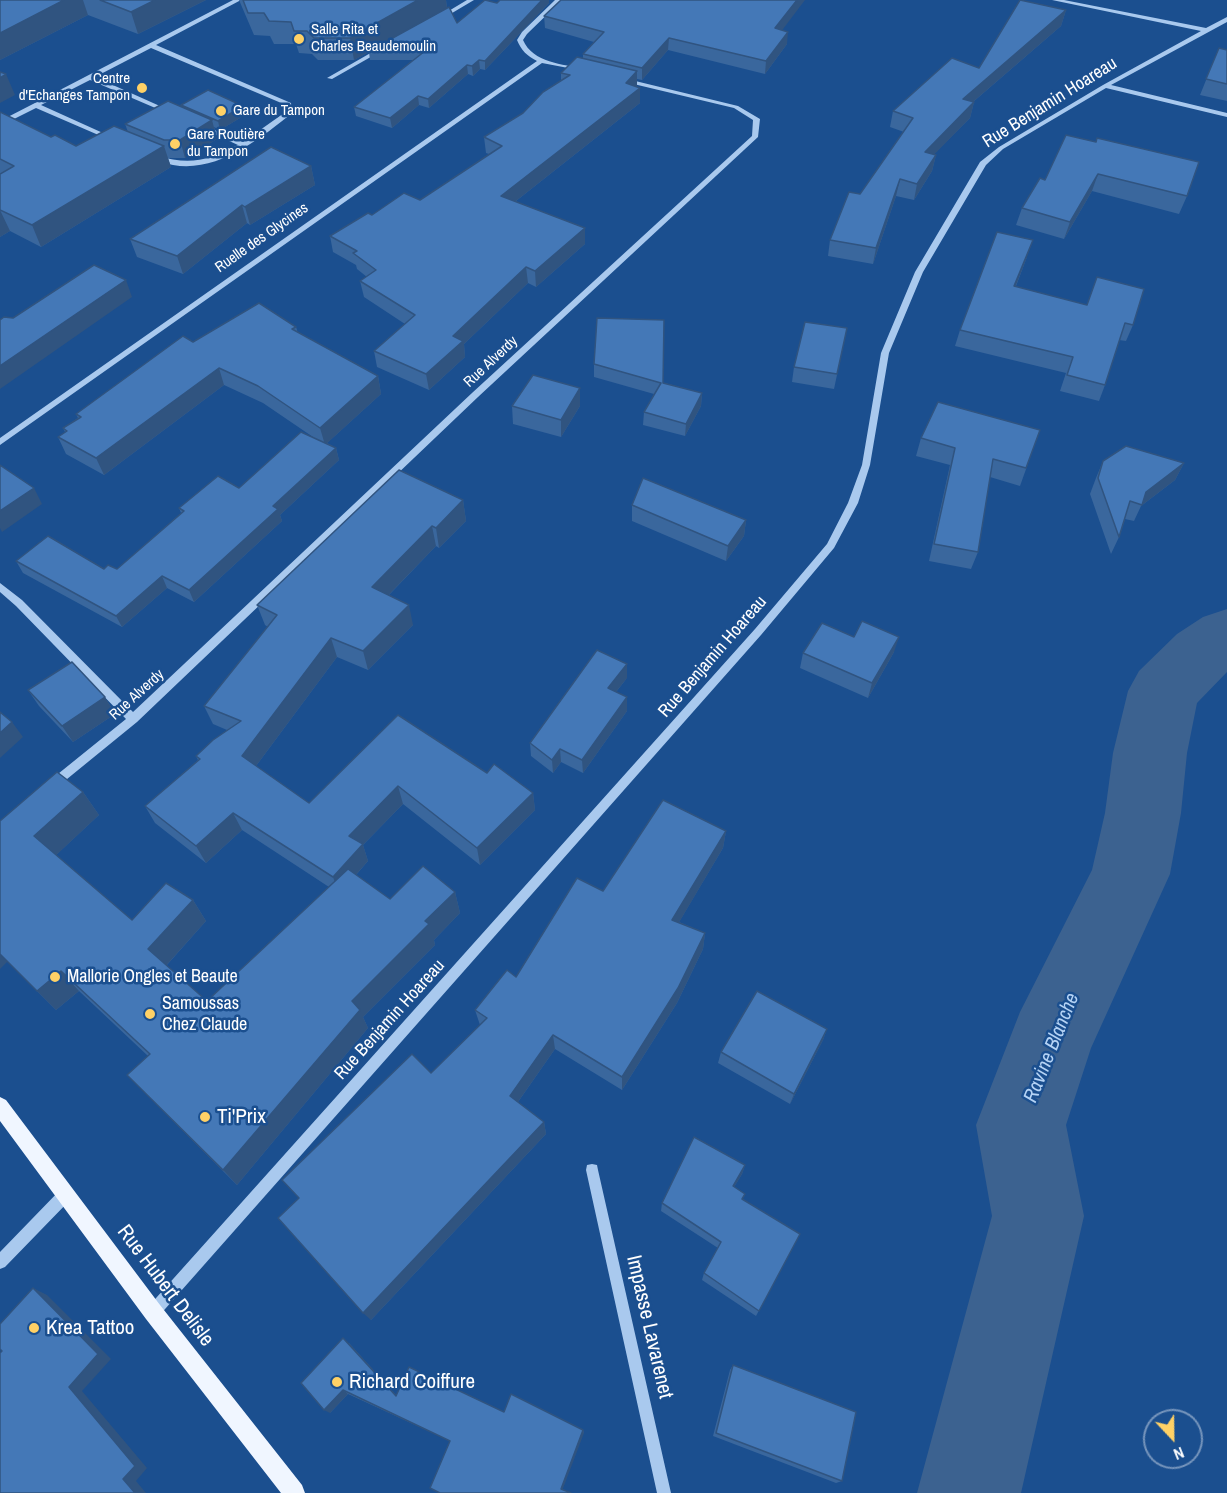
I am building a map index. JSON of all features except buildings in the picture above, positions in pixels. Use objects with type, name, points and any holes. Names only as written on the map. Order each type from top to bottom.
[{"type":"main road","name":"Rue Hubert Delisle","points":[[0,1106],[153,1311],[294,1493]]},
{"type":"street","points":[[0,124],[238,0]]},
{"type":"street","points":[[428,25],[471,0]]},
{"type":"street","points":[[559,0],[520,40],[526,52],[542,60],[588,71]]},
{"type":"street","points":[[1055,0],[1208,30]]},
{"type":"street","name":"Rue Benjamin Hoareau","points":[[153,1311],[742,650],[831,546],[853,503],[866,465],[885,353],[919,272],[983,164],[1001,148],[1105,86],[1227,19]]},
{"type":"street","points":[[149,45],[289,104],[290,112],[240,144],[204,162],[179,165],[154,157]]},
{"type":"street","points":[[330,78],[388,46]]},
{"type":"street","name":"Ruelle des Glycines","points":[[0,442],[542,60]]},
{"type":"street","points":[[89,77],[177,116]]},
{"type":"street","name":"Rue Alverdy","points":[[44,792],[133,719],[475,395],[755,137],[757,119],[736,107],[611,77]]},
{"type":"street","points":[[1105,86],[1227,115]]},
{"type":"street","points":[[35,105],[121,143]]},
{"type":"street","points":[[194,124],[240,144]]},
{"type":"street","points":[[0,587],[19,603],[133,719]]},
{"type":"street","name":"Impasse Lavarenet","points":[[592,1170],[664,1493]]},
{"type":"street","points":[[0,1262],[66,1194]]},
{"type":"waterway","name":"Ravine Blanche","points":[[969,1493],[971,1477],[1038,1216],[1021,1125],[1050,1041],[1131,874],[1143,813],[1150,753],[1164,691],[1202,653],[1227,636]]},
{"type":"place","name":"Salle Rita et Charles Beaudemoulin","points":[[299,39]]},
{"type":"place","name":"Centre d'Echanges Tampon","points":[[142,88]]},
{"type":"place","name":"Gare du Tampon","points":[[221,111]]},
{"type":"place","name":"Gare Routière du Tampon","points":[[175,144]]},
{"type":"place","name":"Mallorie Ongles et Beaute","points":[[55,977]]},
{"type":"place","name":"Samoussas Chez Claude","points":[[150,1014]]},
{"type":"place","name":"Ti'Prix","points":[[205,1117]]},
{"type":"place","name":"Krea Tattoo","points":[[34,1328]]},
{"type":"place","name":"Richard Coiffure","points":[[337,1382]]}]
